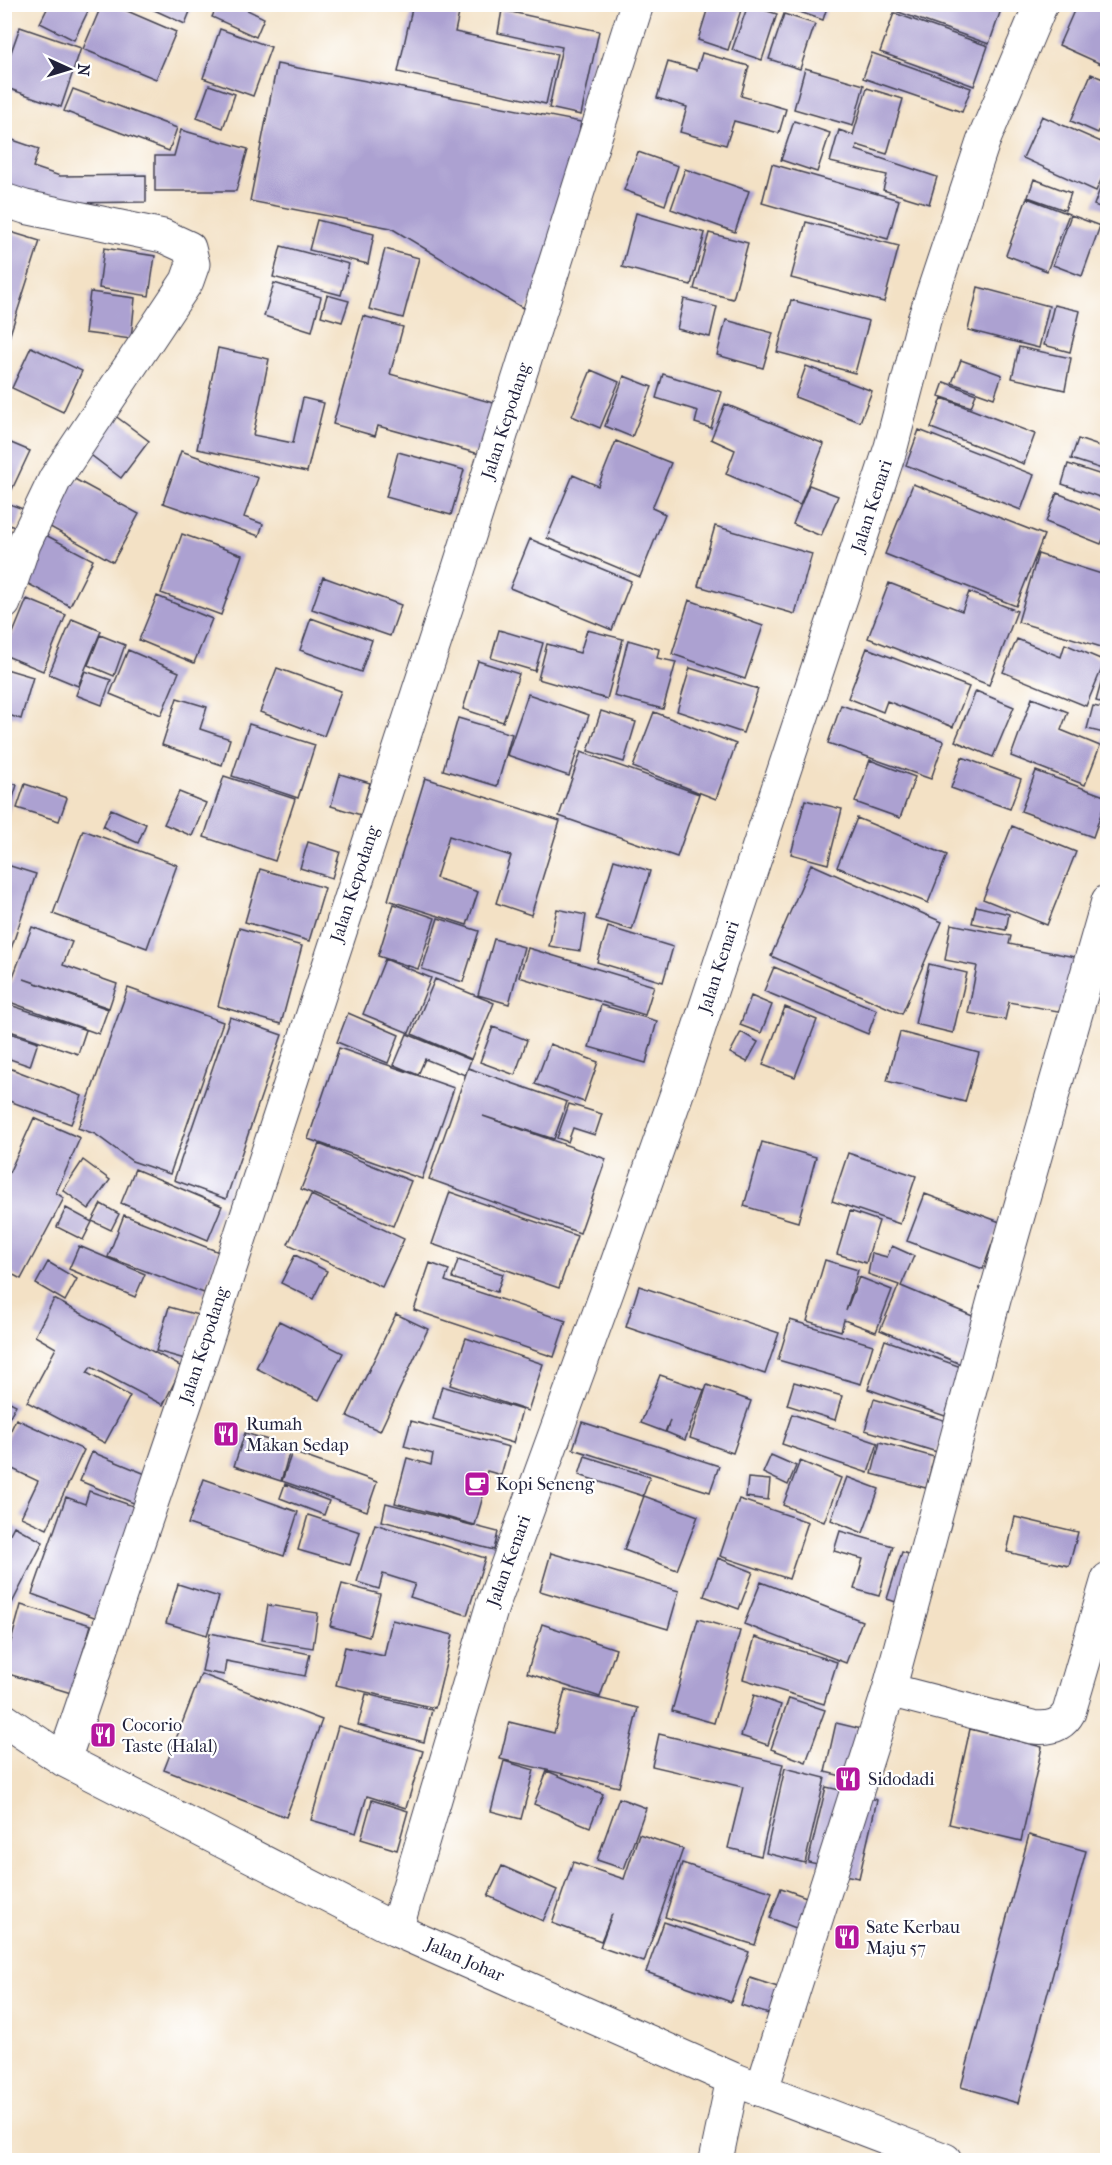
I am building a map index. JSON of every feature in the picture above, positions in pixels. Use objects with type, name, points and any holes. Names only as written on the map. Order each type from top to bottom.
[{"type":"street","name":"Jalan Kepodang","points":[[64,1760],[195,1375],[531,344],[637,4]]},
{"type":"street","name":"Jalan Kenari","points":[[396,1930],[492,1607],[682,1079],[891,447],[924,320],[979,153],[1041,4]]},
{"type":"street","points":[[4,200],[25,207],[162,236],[189,248],[193,264],[187,281],[152,336],[86,430],[55,479],[24,544],[4,603]]},
{"type":"street","points":[[716,2160],[748,2084],[889,1690],[995,1296],[1107,901]]},
{"type":"street","points":[[889,1690],[1032,1727],[1045,1729],[1055,1726],[1065,1719],[1069,1712],[1107,1579]]},
{"type":"street","name":"Jalan Johar","points":[[4,1719],[64,1760],[396,1930],[748,2084],[945,2160]]},
{"type":"building","points":[[102,4],[111,4],[176,32],[156,79],[83,49]]},
{"type":"building","points":[[141,4],[193,4],[185,24]]},
{"type":"building","points":[[218,4],[235,4],[264,18],[256,37],[212,17]]},
{"type":"building","points":[[413,4],[461,4],[455,32],[557,54],[546,104],[398,72]]},
{"type":"building","points":[[709,4],[743,4],[728,50],[698,40]]},
{"type":"building","points":[[792,4],[828,4],[823,20],[791,9]]},
{"type":"building","points":[[891,4],[1003,4],[989,44],[890,9]]},
{"type":"building","points":[[1077,4],[1108,4],[1108,49],[1101,64],[1059,45]]},
{"type":"building","points":[[49,5],[91,5],[74,40],[40,23]]},
{"type":"building","points":[[748,5],[777,14],[762,60],[732,50]]},
{"type":"building","points":[[502,10],[599,31],[581,115],[549,108],[562,47],[498,33]]},
{"type":"building","points":[[894,13],[988,46],[974,86],[880,52]]},
{"type":"building","points":[[784,14],[815,24],[800,69],[769,59]]},
{"type":"building","points":[[20,27],[81,48],[61,107],[4,87],[4,72]]},
{"type":"building","points":[[220,29],[271,47],[253,96],[203,78]]},
{"type":"building","points":[[702,53],[749,66],[741,96],[786,109],[779,133],[734,121],[726,145],[680,132],[687,107],[657,98],[668,62],[697,70]]},
{"type":"building","points":[[872,53],[971,88],[962,112],[863,78]]},
{"type":"building","points":[[277,64],[581,122],[556,260],[526,310],[391,228],[250,201]]},
{"type":"building","points":[[805,68],[864,85],[853,126],[794,109]]},
{"type":"building","points":[[1091,74],[1108,81],[1108,109],[1098,133],[1071,121]]},
{"type":"building","points":[[209,85],[235,94],[223,128],[197,118]]},
{"type":"building","points":[[867,88],[903,99],[887,154],[857,145],[856,150],[937,177],[929,204],[883,190],[887,175],[830,162],[839,130],[853,135]]},
{"type":"building","points":[[73,89],[177,128],[169,151],[64,111]]},
{"type":"building","points":[[1042,116],[1108,145],[1108,165],[1096,191],[1023,158]]},
{"type":"building","points":[[794,121],[830,133],[817,172],[781,160]]},
{"type":"building","points":[[181,130],[248,149],[236,191],[155,191],[155,156],[174,156]]},
{"type":"building","points":[[4,137],[39,149],[33,167],[60,176],[146,175],[146,202],[60,203],[4,186]]},
{"type":"building","points":[[638,152],[678,166],[665,205],[624,190]]},
{"type":"building","points":[[772,164],[899,200],[888,239],[762,203]]},
{"type":"building","points":[[685,169],[749,191],[735,232],[671,209]]},
{"type":"building","points":[[1108,170],[1108,210],[1094,205]]},
{"type":"building","points":[[1034,179],[1071,193],[1065,210],[1028,197]]},
{"type":"building","points":[[1027,198],[1069,214],[1047,271],[1006,255]]},
{"type":"building","points":[[636,213],[705,233],[691,285],[622,267]]},
{"type":"building","points":[[1071,215],[1100,226],[1082,276],[1053,265]]},
{"type":"building","points":[[317,220],[374,234],[368,264],[309,250]]},
{"type":"building","points":[[806,222],[899,246],[884,302],[791,278]]},
{"type":"building","points":[[4,230],[40,241],[5,350],[4,350]]},
{"type":"building","points":[[709,233],[748,243],[733,299],[694,289]]},
{"type":"building","points":[[281,246],[349,264],[341,295],[273,277]]},
{"type":"building","points":[[104,248],[155,256],[149,296],[99,288]]},
{"type":"building","points":[[385,249],[419,258],[403,318],[369,309]]},
{"type":"building","points":[[274,283],[321,297],[312,331],[264,316]]},
{"type":"building","points":[[978,287],[1049,306],[1039,348],[968,330]]},
{"type":"building","points":[[90,292],[135,298],[131,339],[85,333]]},
{"type":"building","points":[[327,295],[349,301],[342,322],[321,316]]},
{"type":"building","points":[[684,299],[717,307],[710,337],[677,329]]},
{"type":"building","points":[[791,300],[869,321],[855,373],[777,352]]},
{"type":"building","points":[[1054,305],[1080,311],[1070,352],[1044,345]]},
{"type":"building","points":[[363,316],[403,327],[390,374],[497,404],[483,455],[378,426],[375,436],[333,424]]},
{"type":"building","points":[[726,320],[773,333],[763,368],[717,355]]},
{"type":"building","points":[[31,347],[82,371],[63,412],[12,388]]},
{"type":"building","points":[[1019,347],[1071,358],[1065,390],[1012,378]]},
{"type":"building","points":[[218,348],[269,359],[253,435],[293,443],[303,398],[324,403],[307,472],[197,449]]},
{"type":"building","points":[[961,360],[1002,375],[994,398],[952,383]]},
{"type":"building","points":[[806,366],[872,391],[860,422],[795,397]]},
{"type":"building","points":[[591,370],[619,382],[600,428],[572,416]]},
{"type":"building","points":[[663,374],[722,392],[711,428],[695,423],[698,411],[656,398]]},
{"type":"building","points":[[624,376],[652,387],[632,437],[605,426]]},
{"type":"building","points":[[944,382],[976,394],[971,407],[939,396]]},
{"type":"building","points":[[942,398],[1035,434],[1024,464],[931,428]]},
{"type":"building","points":[[725,404],[824,444],[800,505],[726,474],[735,450],[711,439]]},
{"type":"building","points":[[114,415],[149,441],[121,478],[87,452]]},
{"type":"building","points":[[919,430],[1034,475],[1021,510],[906,465]]},
{"type":"building","points":[[1078,439],[1108,449],[1108,471],[1071,459]]},
{"type":"building","points":[[4,440],[30,451],[8,498],[4,496]]},
{"type":"building","points":[[616,441],[671,463],[652,508],[665,514],[640,577],[547,538],[573,475],[598,486]]},
{"type":"building","points":[[181,451],[258,478],[244,517],[263,524],[259,536],[163,503]]},
{"type":"building","points":[[398,452],[464,470],[451,515],[386,497]]},
{"type":"building","points":[[1068,464],[1108,477],[1108,500],[1062,484]]},
{"type":"building","points":[[69,476],[139,514],[113,562],[43,523]]},
{"type":"building","points":[[913,484],[1044,535],[1016,606],[885,554]]},
{"type":"building","points":[[809,485],[838,496],[821,536],[793,524]]},
{"type":"building","points":[[1057,493],[1108,513],[1108,528],[1101,544],[1046,522]]},
{"type":"building","points":[[4,502],[23,509],[17,528],[4,523]]},
{"type":"building","points":[[715,526],[812,554],[795,614],[698,586]]},
{"type":"building","points":[[40,532],[93,560],[70,606],[17,578]]},
{"type":"building","points":[[4,534],[18,540],[4,558]]},
{"type":"building","points":[[182,534],[242,555],[221,615],[161,593]]},
{"type":"building","points":[[530,539],[631,581],[612,630],[510,588]]},
{"type":"building","points":[[1038,554],[1108,576],[1108,649],[1018,622]]},
{"type":"building","points":[[323,577],[401,605],[390,636],[312,609]]},
{"type":"building","points":[[889,583],[962,611],[969,592],[1017,611],[989,685],[868,638]]},
{"type":"building","points":[[157,596],[212,619],[194,663],[139,640]]},
{"type":"building","points":[[27,599],[66,615],[43,671],[4,655]]},
{"type":"building","points":[[689,600],[763,626],[745,679],[672,654]]},
{"type":"building","points":[[311,618],[372,640],[361,672],[300,650]]},
{"type":"building","points":[[72,619],[101,631],[78,686],[49,674]]},
{"type":"building","points":[[499,630],[543,643],[535,671],[491,658]]},
{"type":"building","points":[[587,630],[623,639],[607,699],[538,679],[547,644],[580,653]]},
{"type":"building","points":[[100,635],[125,645],[114,676],[88,665]]},
{"type":"building","points":[[1017,639],[1061,657],[1065,644],[1105,661],[1086,706],[1003,672]]},
{"type":"building","points":[[628,640],[659,649],[657,658],[676,662],[663,709],[614,696]]},
{"type":"building","points":[[867,648],[969,687],[953,727],[887,701],[883,712],[848,698]]},
{"type":"building","points":[[128,650],[179,672],[161,715],[110,694]]},
{"type":"building","points":[[478,661],[519,674],[503,722],[463,709]]},
{"type":"building","points":[[1108,662],[1108,704],[1096,701]]},
{"type":"building","points":[[277,668],[341,691],[324,736],[260,712]]},
{"type":"building","points":[[690,668],[758,689],[743,733],[677,711]]},
{"type":"building","points":[[6,669],[33,677],[21,719],[5,714]]},
{"type":"building","points":[[85,671],[111,680],[102,705],[76,695]]},
{"type":"building","points":[[976,691],[1014,707],[993,757],[955,741]]},
{"type":"building","points":[[528,694],[589,715],[569,776],[507,755]]},
{"type":"building","points":[[177,698],[207,707],[200,729],[230,739],[222,765],[162,745]]},
{"type":"building","points":[[1032,698],[1068,712],[1061,730],[1100,746],[1085,785],[1011,756]]},
{"type":"building","points":[[841,705],[944,741],[931,779],[828,743]]},
{"type":"building","points":[[1093,706],[1108,709],[1108,746],[1102,744],[1104,733],[1087,729]]},
{"type":"building","points":[[601,711],[636,722],[624,762],[588,751]]},
{"type":"building","points":[[654,712],[736,744],[716,799],[633,767]]},
{"type":"building","points":[[458,718],[512,734],[497,786],[443,770]]},
{"type":"building","points":[[249,724],[315,745],[298,798],[232,776]]},
{"type":"building","points":[[581,752],[699,794],[677,857],[559,816]]},
{"type":"building","points":[[962,757],[1021,779],[1010,809],[951,788]]},
{"type":"building","points":[[870,760],[915,777],[900,818],[855,802]]},
{"type":"building","points":[[1036,771],[1107,797],[1093,837],[1021,811]]},
{"type":"building","points":[[340,774],[370,783],[361,815],[331,806]]},
{"type":"building","points":[[224,776],[295,799],[275,861],[204,837]]},
{"type":"building","points":[[425,778],[560,821],[531,915],[496,903],[511,856],[449,836],[436,878],[478,892],[467,925],[388,900]]},
{"type":"building","points":[[5,780],[17,785],[5,823]]},
{"type":"building","points":[[25,784],[67,798],[59,821],[17,808]]},
{"type":"building","points":[[179,792],[206,803],[192,836],[164,824]]},
{"type":"building","points":[[805,800],[842,809],[828,864],[791,854]]},
{"type":"building","points":[[111,809],[146,824],[138,843],[103,827]]},
{"type":"building","points":[[857,818],[947,855],[928,903],[837,867]]},
{"type":"building","points":[[1012,826],[1076,852],[1047,925],[983,899]]},
{"type":"building","points":[[83,830],[177,865],[147,948],[53,914]]},
{"type":"building","points":[[308,842],[340,852],[332,878],[300,868]]},
{"type":"building","points":[[614,860],[650,871],[632,930],[596,919]]},
{"type":"building","points":[[4,864],[36,874],[9,955],[4,953]]},
{"type":"building","points":[[811,864],[942,922],[902,1014],[771,956]]},
{"type":"building","points":[[260,869],[325,888],[309,941],[245,922]]},
{"type":"building","points":[[394,904],[435,918],[418,969],[378,956]]},
{"type":"building","points":[[976,906],[1009,914],[1006,930],[972,923]]},
{"type":"building","points":[[557,909],[586,915],[580,951],[549,946]]},
{"type":"building","points":[[438,918],[479,931],[463,982],[422,969]]},
{"type":"building","points":[[951,924],[1011,936],[1009,944],[1075,957],[1063,1012],[1009,1002],[1005,1020],[968,1013],[977,966],[945,960]]},
{"type":"building","points":[[32,927],[72,942],[63,965],[117,984],[109,1008],[24,979],[108,1009],[99,1034],[4,1000]]},
{"type":"building","points":[[608,927],[673,947],[663,982],[597,962]]},
{"type":"building","points":[[239,928],[302,946],[281,1024],[218,1006]]},
{"type":"building","points":[[494,939],[524,947],[509,1004],[478,995]]},
{"type":"building","points":[[528,948],[654,986],[645,1015],[519,977]]},
{"type":"building","points":[[385,959],[431,978],[409,1033],[363,1014]]},
{"type":"building","points":[[929,964],[967,973],[953,1033],[915,1024]]},
{"type":"building","points":[[774,967],[877,1010],[868,1034],[764,991]]},
{"type":"building","points":[[435,979],[494,1003],[471,1059],[412,1034]]},
{"type":"building","points":[[128,988],[223,1022],[170,1174],[132,1161],[95,1134],[78,1128]]},
{"type":"building","points":[[751,996],[772,1005],[761,1033],[740,1025]]},
{"type":"building","points":[[4,1003],[86,1030],[78,1054],[4,1029]]},
{"type":"building","points":[[601,1005],[657,1021],[646,1063],[589,1047]]},
{"type":"building","points":[[785,1007],[817,1020],[795,1077],[763,1065]]},
{"type":"building","points":[[348,1013],[399,1035],[388,1063],[337,1042]]},
{"type":"building","points":[[230,1017],[282,1035],[226,1199],[174,1180]]},
{"type":"building","points":[[493,1027],[527,1040],[515,1075],[480,1062]]},
{"type":"building","points":[[4,1031],[38,1042],[30,1066],[4,1057]]},
{"type":"building","points":[[741,1032],[758,1042],[747,1062],[730,1053]]},
{"type":"building","points":[[900,1032],[979,1053],[965,1102],[887,1081]]},
{"type":"building","points":[[407,1034],[471,1060],[465,1075],[425,1059],[418,1075],[394,1065]]},
{"type":"building","points":[[550,1044],[598,1062],[584,1102],[535,1084]]},
{"type":"building","points":[[339,1048],[454,1088],[422,1179],[308,1139]]},
{"type":"building","points":[[4,1066],[82,1096],[71,1124],[4,1099]]},
{"type":"building","points":[[468,1068],[567,1102],[554,1139],[483,1116],[606,1159],[580,1233],[429,1179]]},
{"type":"building","points":[[569,1104],[602,1114],[595,1135],[573,1128],[568,1142],[557,1138]]},
{"type":"building","points":[[34,1118],[80,1138],[56,1193],[64,1198],[21,1279],[4,1270],[4,1184]]},
{"type":"building","points":[[762,1142],[816,1157],[798,1222],[744,1206]]},
{"type":"building","points":[[319,1144],[411,1181],[393,1226],[301,1189]]},
{"type":"building","points":[[848,1153],[916,1176],[900,1224],[832,1201]]},
{"type":"building","points":[[83,1160],[110,1180],[89,1209],[63,1190]]},
{"type":"building","points":[[135,1169],[222,1206],[208,1240],[121,1203]]},
{"type":"building","points":[[450,1192],[577,1236],[559,1288],[432,1244]]},
{"type":"building","points":[[925,1194],[1000,1222],[983,1269],[907,1241]]},
{"type":"building","points":[[311,1195],[404,1239],[382,1287],[288,1244]]},
{"type":"building","points":[[101,1204],[119,1214],[111,1230],[92,1221]]},
{"type":"building","points":[[66,1208],[92,1222],[83,1240],[57,1227]]},
{"type":"building","points":[[850,1211],[879,1221],[866,1263],[837,1254]]},
{"type":"building","points":[[124,1215],[219,1252],[204,1293],[108,1257]]},
{"type":"building","points":[[79,1246],[145,1274],[135,1297],[69,1269]]},
{"type":"building","points":[[892,1246],[914,1256],[901,1286],[982,1320],[963,1365],[880,1330],[899,1285],[868,1274],[872,1253],[887,1257]]},
{"type":"building","points":[[295,1255],[327,1271],[313,1299],[281,1283]]},
{"type":"building","points":[[458,1260],[503,1274],[497,1292],[452,1278]]},
{"type":"building","points":[[825,1260],[858,1270],[846,1311],[859,1277],[892,1290],[876,1332],[844,1320],[841,1331],[807,1321]]},
{"type":"building","points":[[48,1262],[77,1279],[65,1301],[36,1284]]},
{"type":"building","points":[[430,1263],[449,1270],[445,1281],[566,1321],[554,1357],[414,1310]]},
{"type":"building","points":[[639,1286],[779,1333],[765,1374],[626,1327]]},
{"type":"building","points":[[54,1299],[182,1367],[163,1405],[91,1367],[87,1373],[130,1396],[105,1443],[27,1402],[56,1348],[35,1336]]},
{"type":"building","points":[[169,1307],[198,1315],[185,1359],[156,1351]]},
{"type":"building","points":[[396,1314],[428,1329],[380,1431],[347,1416]]},
{"type":"building","points":[[790,1320],[873,1345],[861,1384],[778,1360]]},
{"type":"building","points":[[279,1321],[343,1353],[319,1400],[256,1368]]},
{"type":"building","points":[[466,1338],[543,1364],[528,1411],[450,1385]]},
{"type":"building","points":[[885,1340],[961,1367],[945,1416],[868,1389]]},
{"type":"building","points":[[660,1375],[704,1390],[685,1440],[666,1432],[670,1420],[665,1432],[641,1423]]},
{"type":"building","points":[[794,1382],[842,1396],[835,1420],[787,1405]]},
{"type":"building","points":[[707,1385],[751,1401],[733,1453],[690,1438]]},
{"type":"building","points":[[442,1386],[522,1410],[513,1443],[433,1419]]},
{"type":"building","points":[[4,1399],[16,1405],[4,1427]]},
{"type":"building","points":[[874,1399],[947,1421],[937,1452],[865,1430]]},
{"type":"building","points":[[792,1414],[878,1443],[868,1473],[782,1444]]},
{"type":"building","points":[[16,1419],[84,1450],[47,1529],[21,1517],[38,1481],[4,1465],[4,1445]]},
{"type":"building","points":[[411,1421],[509,1447],[501,1475],[487,1471],[485,1477],[488,1478],[475,1525],[395,1503],[407,1458],[431,1465],[433,1454],[404,1446]]},
{"type":"building","points":[[582,1422],[719,1466],[710,1492],[573,1449]]},
{"type":"building","points":[[245,1433],[291,1447],[281,1481],[234,1466]]},
{"type":"building","points":[[880,1442],[934,1457],[926,1488],[872,1474]]},
{"type":"building","points":[[92,1452],[148,1475],[136,1504],[80,1481]]},
{"type":"building","points":[[292,1452],[377,1482],[367,1511],[282,1481]]},
{"type":"building","points":[[771,1455],[796,1466],[788,1485],[763,1473]]},
{"type":"building","points":[[585,1456],[650,1477],[643,1496],[579,1475]]},
{"type":"building","points":[[800,1461],[841,1478],[824,1522],[783,1505]]},
{"type":"building","points":[[847,1477],[879,1489],[863,1533],[831,1520]]},
{"type":"building","points":[[748,1478],[770,1480],[768,1500],[746,1497]]},
{"type":"building","points":[[204,1479],[298,1512],[284,1556],[188,1524]]},
{"type":"building","points":[[285,1484],[329,1501],[324,1515],[280,1498]]},
{"type":"building","points":[[89,1491],[136,1507],[97,1618],[32,1594],[66,1497],[85,1504]]},
{"type":"building","points":[[644,1496],[698,1516],[677,1570],[624,1550]]},
{"type":"building","points":[[739,1499],[808,1522],[789,1579],[720,1556]]},
{"type":"building","points":[[386,1503],[498,1532],[494,1550],[382,1521]]},
{"type":"building","points":[[308,1515],[360,1532],[350,1565],[298,1550]]},
{"type":"building","points":[[1015,1517],[1078,1532],[1069,1566],[1007,1552]]},
{"type":"building","points":[[375,1524],[485,1558],[467,1615],[410,1597],[415,1584],[383,1574],[379,1589],[357,1582]]},
{"type":"building","points":[[14,1526],[43,1542],[4,1619],[4,1545]]},
{"type":"building","points":[[840,1531],[893,1546],[879,1596],[854,1589],[863,1559],[834,1551]]},
{"type":"building","points":[[902,1552],[917,1557],[902,1604],[887,1599]]},
{"type":"building","points":[[551,1553],[679,1591],[668,1629],[540,1591]]},
{"type":"building","points":[[718,1558],[753,1572],[739,1609],[704,1596]]},
{"type":"building","points":[[761,1582],[862,1621],[846,1663],[744,1624]]},
{"type":"building","points":[[178,1584],[219,1597],[207,1635],[166,1623]]},
{"type":"building","points":[[342,1584],[380,1594],[369,1637],[330,1626]]},
{"type":"building","points":[[21,1605],[91,1625],[71,1693],[5,1673],[5,1663]]},
{"type":"building","points":[[268,1605],[318,1613],[313,1648],[262,1640]]},
{"type":"building","points":[[698,1619],[740,1631],[714,1723],[672,1711]]},
{"type":"building","points":[[392,1620],[453,1635],[435,1708],[336,1685],[345,1647],[384,1656]]},
{"type":"building","points":[[542,1624],[616,1649],[600,1697],[527,1673]]},
{"type":"building","points":[[210,1633],[310,1654],[305,1676],[226,1661],[224,1675],[202,1671]]},
{"type":"building","points":[[755,1637],[837,1662],[824,1704],[743,1679]]},
{"type":"building","points":[[201,1674],[322,1720],[286,1817],[164,1770]]},
{"type":"building","points":[[565,1690],[638,1708],[619,1787],[500,1759],[509,1722],[554,1733]]},
{"type":"building","points":[[366,1694],[432,1710],[424,1742],[358,1725]]},
{"type":"building","points":[[754,1695],[781,1705],[768,1745],[741,1736]]},
{"type":"building","points":[[789,1698],[825,1710],[806,1762],[771,1749]]},
{"type":"building","points":[[836,1723],[870,1731],[858,1780],[825,1772]]},
{"type":"building","points":[[338,1726],[423,1751],[406,1808],[367,1796],[356,1833],[311,1820]]},
{"type":"building","points":[[970,1729],[1042,1747],[1021,1841],[949,1824]]},
{"type":"building","points":[[659,1734],[783,1764],[761,1856],[728,1848],[743,1787],[652,1766]]},
{"type":"building","points":[[504,1761],[534,1770],[521,1819],[491,1811]]},
{"type":"building","points":[[785,1768],[825,1778],[805,1863],[766,1853]]},
{"type":"building","points":[[547,1771],[603,1794],[590,1827],[534,1804]]},
{"type":"building","points":[[826,1787],[845,1791],[827,1866],[808,1862]]},
{"type":"building","points":[[863,1796],[877,1800],[859,1878],[844,1875]]},
{"type":"building","points":[[619,1798],[646,1808],[624,1869],[597,1860]]},
{"type":"building","points":[[372,1800],[408,1811],[397,1850],[361,1839]]},
{"type":"building","points":[[639,1834],[683,1849],[644,1962],[600,1947],[612,1914],[601,1941],[552,1923],[573,1862],[624,1879]]},
{"type":"building","points":[[1029,1835],[1086,1851],[1018,2103],[961,2087]]},
{"type":"building","points":[[682,1863],[772,1892],[755,1945],[665,1917]]},
{"type":"building","points":[[502,1866],[557,1890],[543,1921],[488,1896]]},
{"type":"building","points":[[781,1888],[812,1899],[801,1930],[770,1918]]},
{"type":"building","points":[[664,1922],[749,1952],[731,2002],[646,1972]]},
{"type":"building","points":[[750,1978],[790,1991],[781,2018],[741,2005]]},
{"type":"place","name":"Rumah Makan Sedap","points":[[226,1434]]},
{"type":"place","name":"Kopi Seneng","points":[[477,1484]]},
{"type":"place","name":"Cocorio Taste (Halal)","points":[[103,1735]]},
{"type":"place","name":"Sidodadi","points":[[848,1779]]},
{"type":"place","name":"Sate Kerbau Maju 57","points":[[847,1937]]}]
